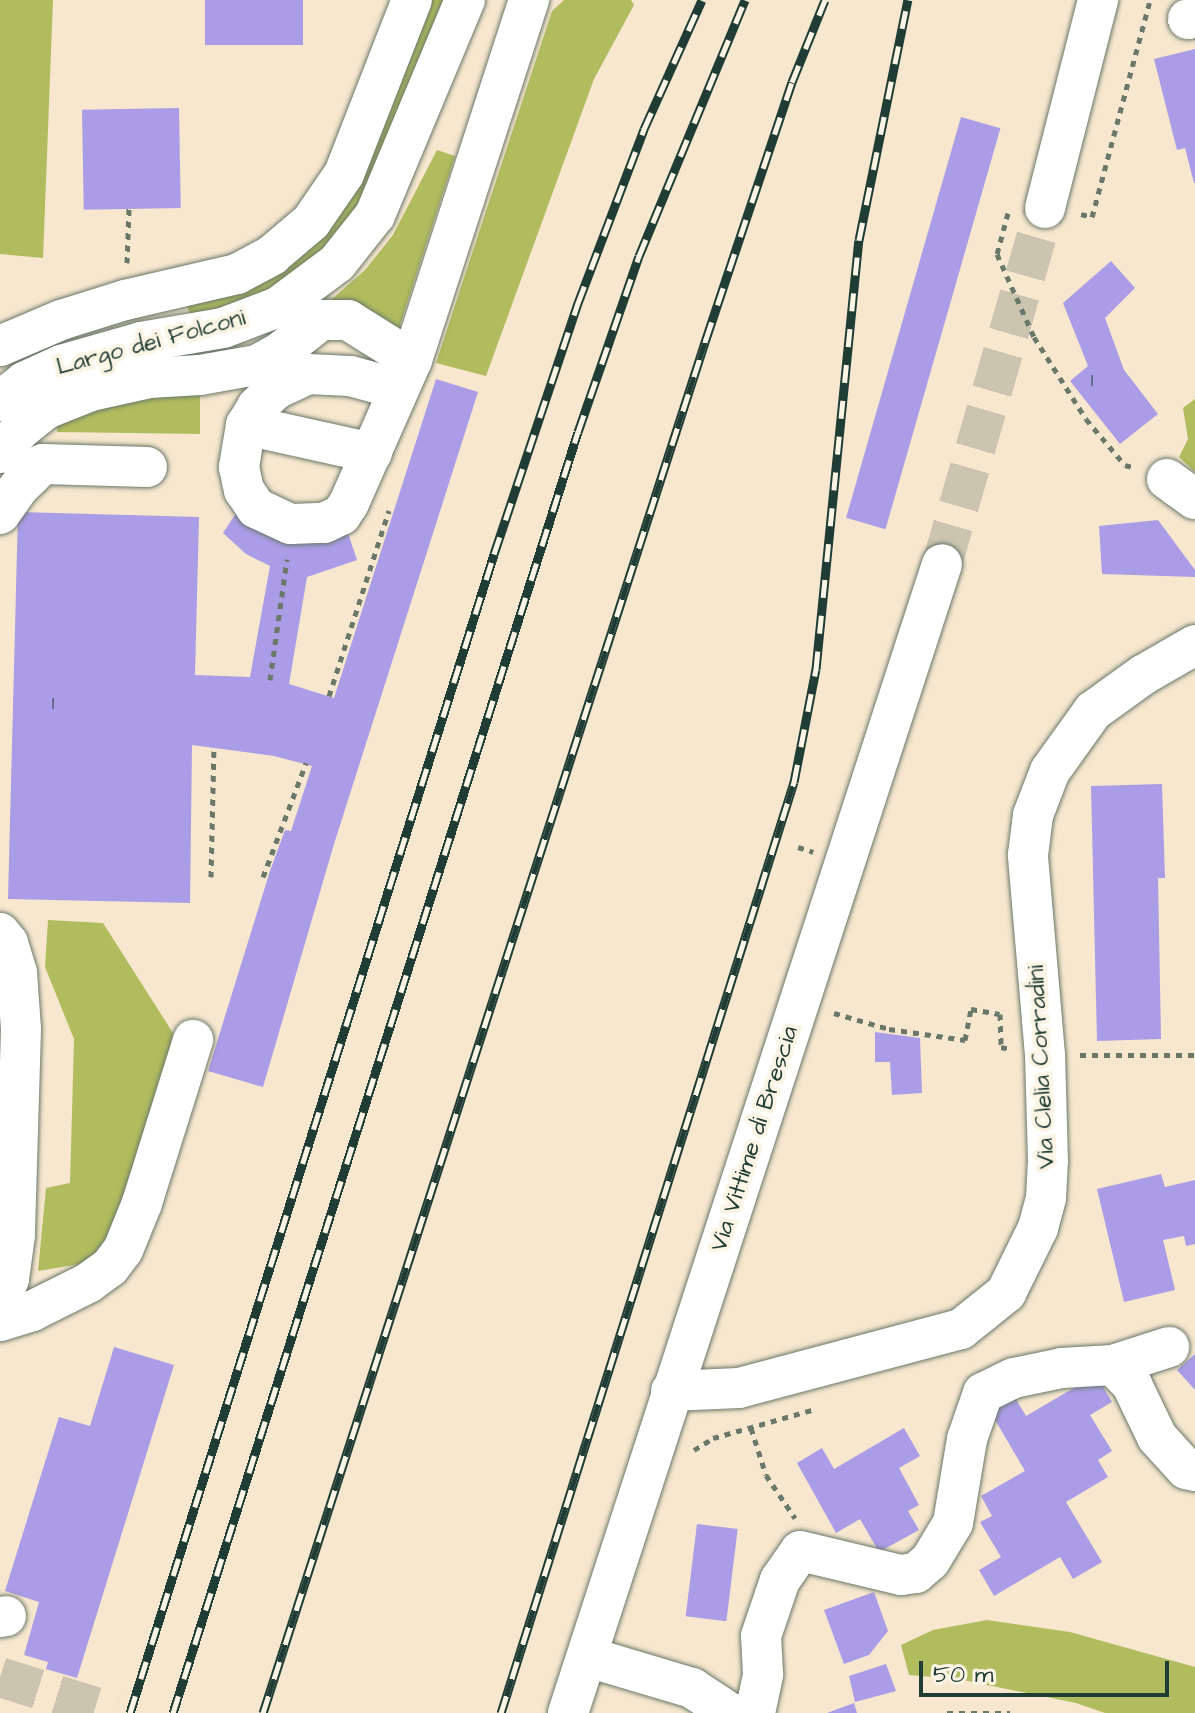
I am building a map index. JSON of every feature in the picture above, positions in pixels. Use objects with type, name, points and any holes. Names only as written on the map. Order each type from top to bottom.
[{"type":"street","name":"Largo dei Folconi","points":[[0,346],[38,328],[125,300],[237,274],[272,255],[311,222],[344,174],[412,0]]},
{"type":"street","name":"Largo dei Folconi","points":[[0,401],[24,382],[61,365],[141,342],[223,328],[278,307],[337,263],[375,215],[465,0]]},
{"type":"street","points":[[405,374],[308,374],[276,389],[257,407],[246,425],[239,467],[244,490],[256,508],[291,524],[324,523],[341,515],[372,453],[405,374],[529,0]]},
{"type":"street","points":[[1045,206],[1098,0]]},
{"type":"street","points":[[0,453],[21,429],[57,405],[91,391],[149,378],[200,375],[257,365],[279,353],[321,320],[348,320],[405,374]]},
{"type":"street","points":[[246,425],[372,453]]},
{"type":"street","points":[[0,514],[19,487],[43,464],[147,467]]},
{"type":"street","name":"Via Vittime di Brescia","points":[[568,1713],[942,564]]},
{"type":"street","name":"Via Clelia Corradini","points":[[671,1391],[739,1388],[961,1329],[1006,1293],[1038,1228],[1046,1198],[1045,1055],[1028,855],[1033,815],[1050,771],[1093,711],[1143,675],[1195,645]]},
{"type":"street","points":[[0,933],[8,943],[17,973],[8,1157]]},
{"type":"street","points":[[0,1321],[32,1311],[88,1283],[110,1267],[123,1250],[142,1203],[193,1040]]},
{"type":"street","points":[[755,1713],[763,1674],[761,1636],[780,1580],[800,1551],[901,1575],[916,1573],[930,1561],[953,1523],[967,1439],[983,1393],[1026,1375],[1062,1368],[1113,1365],[1169,1347]]},
{"type":"street","points":[[1113,1365],[1132,1385],[1157,1437],[1186,1469],[1195,1471]]},
{"type":"street","points":[[588,1657],[692,1688],[730,1713]]},
{"type":"path","points":[[1150,0],[1092,217],[1013,195],[997,254],[1034,337],[1086,419],[1125,465],[1181,489]]},
{"type":"path","points":[[125,300],[129,208]]},
{"type":"path","points":[[329,696],[392,501]]},
{"type":"path","points":[[270,680],[288,550]]},
{"type":"path","points":[[211,877],[214,748]]},
{"type":"path","points":[[263,877],[306,763]]},
{"type":"path","points":[[800,1004],[889,1029],[965,1040],[971,1009],[1000,1014],[1001,1047],[1013,1050]]},
{"type":"path","points":[[1068,1055],[1195,1055]]},
{"type":"path","points":[[739,1388],[766,1475],[793,1510],[799,1530],[800,1551]]},
{"type":"path","points":[[947,1713],[1010,1713]]},
{"type":"green space","points":[[0,0],[53,0],[43,258],[0,254]]},
{"type":"green space","points":[[423,0],[449,0],[364,211],[295,282],[191,319],[185,298],[278,263]]},
{"type":"green space","points":[[564,0],[631,0],[634,5],[594,79],[486,376],[436,363],[552,11]]},
{"type":"green space","points":[[437,150],[455,156],[397,334],[323,307],[365,270],[393,235]]},
{"type":"green space","points":[[200,384],[200,434],[57,432],[58,413]]},
{"type":"green space","points":[[1195,399],[1195,472],[1179,457],[1188,439],[1183,408]]},
{"type":"green space","points":[[48,920],[103,923],[173,1033],[165,1071],[107,1242],[98,1256],[80,1264],[38,1271],[46,1188],[70,1183],[74,1039],[45,967]]},
{"type":"green space","points":[[987,1620],[1070,1632],[1195,1667],[1195,1713],[1105,1713],[1076,1703],[958,1679],[909,1675],[901,1645],[933,1630]]},
{"type":"building","points":[[205,0],[303,0],[303,45],[205,45]]},
{"type":"building","points":[[1195,49],[1194,183],[1185,148],[1177,150],[1154,59]]},
{"type":"building","points":[[179,108],[181,208],[84,210],[82,110]]},
{"type":"building","points":[[961,117],[1000,128],[885,529],[846,518]]},
{"type":"building","points":[[1111,261],[1135,288],[1105,318],[1124,370],[1158,414],[1120,444],[1070,381],[1088,366],[1063,303]]},
{"type":"building","points":[[436,379],[478,392],[334,844],[263,1087],[208,1071],[270,871],[285,830],[291,831],[312,766],[274,756],[192,745],[190,903],[8,899],[18,512],[199,517],[195,675],[250,677],[270,566],[246,554],[223,533],[240,507],[345,524],[357,560],[307,577],[289,684],[334,698]]},
{"type":"building","points":[[1158,520],[1195,570],[1195,577],[1102,574],[1099,526]]},
{"type":"building","points":[[1162,784],[1165,878],[1158,878],[1161,1039],[1097,1041],[1091,786]]},
{"type":"building","points":[[875,1032],[920,1038],[922,1093],[892,1095],[890,1062],[875,1062]]},
{"type":"building","points":[[1161,1174],[1165,1187],[1195,1180],[1195,1244],[1186,1246],[1184,1236],[1163,1240],[1175,1290],[1124,1302],[1097,1189]]},
{"type":"building","points":[[114,1347],[174,1365],[77,1678],[46,1669],[48,1662],[24,1655],[39,1602],[5,1591],[59,1417],[90,1426]]},
{"type":"building","points":[[1195,1354],[1195,1390],[1177,1370]]},
{"type":"building","points":[[1096,1375],[1112,1402],[1090,1415],[1112,1451],[1098,1460],[1108,1477],[1066,1502],[1102,1562],[1073,1579],[1060,1557],[994,1596],[979,1570],[1001,1557],[980,1522],[992,1516],[981,1496],[1025,1471],[990,1411],[1014,1396],[1026,1416]]},
{"type":"building","points":[[904,1428],[920,1456],[899,1468],[919,1505],[908,1511],[919,1530],[879,1552],[860,1519],[836,1533],[797,1463],[822,1448],[834,1469]]},
{"type":"building","points":[[697,1524],[738,1529],[726,1621],[686,1616]]},
{"type":"building","points":[[874,1592],[888,1631],[869,1655],[844,1664],[824,1610]]},
{"type":"building","points":[[886,1664],[896,1691],[855,1702],[849,1676]]},
{"type":"building","points":[[854,1703],[857,1713],[827,1713]]},
{"type":"tunnel","points":[[942,564],[1045,208]]},
{"type":"tunnel","points":[[0,1677],[114,1713]]},
{"type":"railway","points":[[130,1713],[494,554],[578,303],[644,129],[702,0]]},
{"type":"railway","points":[[173,1713],[578,432],[639,256],[745,0]]},
{"type":"railway","points":[[263,1713],[706,339],[792,82],[825,0]]},
{"type":"railway","points":[[501,1713],[794,782],[816,669],[859,240],[908,0]]}]
